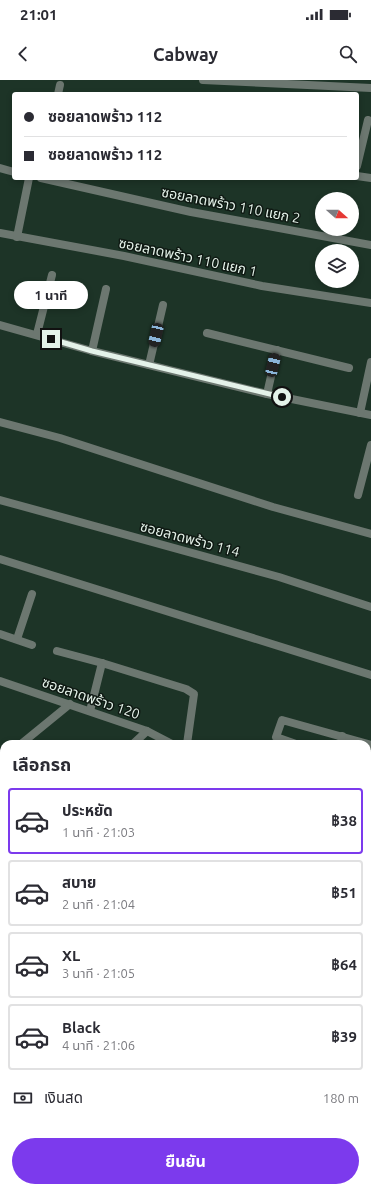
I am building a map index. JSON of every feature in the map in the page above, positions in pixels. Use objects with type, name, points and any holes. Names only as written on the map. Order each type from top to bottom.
[{"type":"street","points":[[203,80],[371,88]]},
{"type":"street","points":[[58,92],[60,85]]},
{"type":"street","points":[[359,158],[368,120]]},
{"type":"street","points":[[0,168],[12,171]]},
{"type":"street","points":[[359,176],[371,178]]},
{"type":"street","points":[[16,237],[29,180]]},
{"type":"street","name":"ซอยลาดพร้าว 110 แยก 2","points":[[50,180],[191,212],[371,245]]},
{"type":"street","name":"ซอยลาดพร้าว 110 แยก 1","points":[[0,233],[124,256],[262,286],[371,303]]},
{"type":"street","points":[[37,334],[52,275]]},
{"type":"street","points":[[92,351],[106,289]]},
{"type":"street","points":[[149,365],[164,305]]},
{"type":"street","points":[[0,325],[37,334],[92,351],[266,394],[371,415]]},
{"type":"street","points":[[207,333],[349,368]]},
{"type":"street","points":[[266,394],[276,350]]},
{"type":"street","points":[[360,413],[371,362]]},
{"type":"street","points":[[0,422],[60,438],[273,507],[371,534]]},
{"type":"street","points":[[358,495],[371,445]]},
{"type":"street","name":"ซอยลาดพร้าว 114","points":[[0,501],[279,577],[371,607]]},
{"type":"street","points":[[0,559],[371,676]]},
{"type":"street","points":[[17,639],[32,594]]},
{"type":"street","points":[[0,634],[32,645]]},
{"type":"street","points":[[56,651],[102,663],[186,689],[194,694],[188,740]]},
{"type":"street","points":[[90,711],[102,663]]},
{"type":"street","name":"ซอยลาดพร้าว 120","points":[[0,681],[147,731],[164,740]]},
{"type":"street","points":[[26,740],[70,704]]},
{"type":"street","points":[[286,740],[276,736],[282,720],[342,740]]},
{"type":"street","points":[[137,740],[147,731]]},
{"type":"route","points":[[51,339],[92,351],[282,397]]}]
